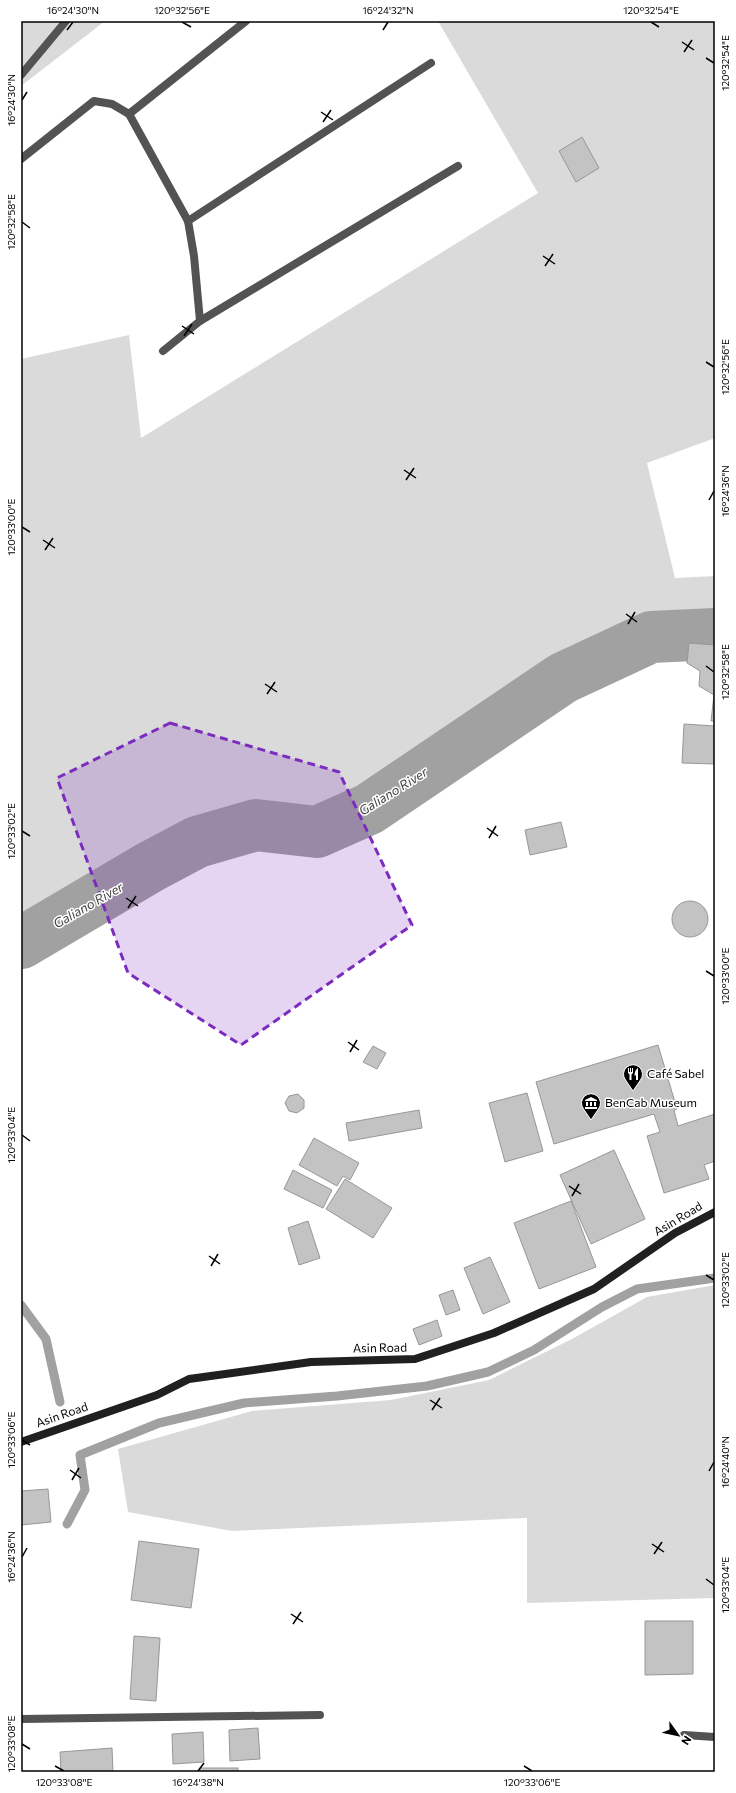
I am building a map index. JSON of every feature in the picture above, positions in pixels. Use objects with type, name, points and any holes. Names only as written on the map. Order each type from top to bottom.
[{"type":"main road","name":"Asin Road","points":[[21,1442],[157,1395],[189,1379],[311,1362],[415,1359],[494,1334],[594,1289],[676,1233],[715,1212]]},
{"type":"street","points":[[21,75],[66,21]]},
{"type":"street","points":[[129,114],[246,21]]},
{"type":"street","points":[[188,222],[431,63]]},
{"type":"street","points":[[21,159],[94,101],[112,104],[129,114],[188,222],[194,256],[200,321]]},
{"type":"street","points":[[163,351],[200,321],[458,166]]},
{"type":"street","points":[[21,1719],[320,1715]]},
{"type":"street","points":[[684,1735],[715,1737]]},
{"type":"highlighted area","points":[[170,723],[339,772],[412,925],[241,1045],[128,973],[57,778]]},
{"type":"shaded area","points":[[21,21],[105,21],[21,86]]},
{"type":"shaded area","points":[[438,21],[715,21],[715,438],[647,463],[675,578],[715,576],[715,634],[651,637],[563,678],[369,809],[317,832],[256,825],[197,842],[150,867],[21,943],[21,359],[129,335],[141,438],[538,193]]},
{"type":"shaded area","points":[[715,1285],[715,1598],[527,1603],[527,1518],[232,1531],[128,1512],[118,1449],[252,1411],[391,1400],[489,1380],[572,1339],[647,1297]]},
{"type":"building","points":[[582,137],[599,168],[576,182],[559,151]]},
{"type":"building","points":[[689,643],[715,645],[715,721],[711,721],[714,695],[699,686],[700,671],[687,663]]},
{"type":"building","points":[[684,724],[715,726],[715,764],[682,763]]},
{"type":"building","points":[[561,822],[567,847],[530,855],[525,830]]},
{"type":"building","points":[[694,901],[703,906],[707,912],[707,926],[703,932],[694,937],[686,937],[677,932],[673,926],[672,915],[677,906],[683,902]]},
{"type":"building","name":"BenCab Museum","points":[[658,1045],[677,1109],[674,1110],[678,1126],[715,1114],[715,1161],[704,1165],[709,1179],[664,1193],[647,1136],[660,1132],[654,1114],[554,1144],[536,1082]]},
{"type":"building","points":[[373,1046],[386,1053],[377,1069],[363,1062]]},
{"type":"building","points":[[527,1093],[543,1151],[505,1162],[489,1103]]},
{"type":"building","points":[[298,1094],[304,1100],[304,1108],[297,1113],[289,1111],[285,1103],[289,1096]]},
{"type":"building","points":[[419,1110],[422,1128],[349,1141],[346,1123]]},
{"type":"building","points":[[314,1138],[359,1163],[350,1180],[343,1176],[337,1186],[299,1165]]},
{"type":"building","points":[[614,1150],[645,1219],[591,1244],[560,1175]]},
{"type":"building","points":[[293,1170],[332,1190],[323,1208],[284,1189]]},
{"type":"building","points":[[345,1179],[392,1208],[373,1238],[326,1209]]},
{"type":"building","points":[[571,1201],[596,1267],[539,1289],[514,1223]]},
{"type":"building","points":[[308,1221],[320,1258],[299,1265],[288,1228]]},
{"type":"building","points":[[490,1257],[510,1302],[483,1314],[464,1268]]},
{"type":"building","points":[[453,1290],[460,1310],[446,1315],[439,1295]]},
{"type":"building","points":[[437,1320],[442,1336],[419,1345],[413,1329]]},
{"type":"building","points":[[48,1489],[51,1522],[21,1525],[21,1491]]},
{"type":"building","points":[[139,1541],[199,1549],[191,1608],[131,1600]]},
{"type":"building","points":[[645,1621],[693,1621],[693,1674],[645,1675]]},
{"type":"building","points":[[134,1636],[160,1638],[156,1701],[130,1699]]},
{"type":"building","points":[[258,1728],[260,1759],[230,1761],[229,1730]]},
{"type":"building","points":[[203,1732],[204,1762],[173,1764],[172,1734]]},
{"type":"building","points":[[112,1748],[113,1772],[61,1772],[60,1752]]},
{"type":"building","points":[[200,1768],[238,1768],[238,1772],[200,1772]]},
{"type":"waterway","name":"Galiano River","points":[[21,943],[150,867],[197,842],[256,825],[317,832],[369,809],[563,678],[651,637],[715,634]]},
{"type":"waterway","points":[[67,1524],[85,1490],[80,1455],[159,1423],[244,1403],[337,1396],[427,1386],[488,1372],[534,1350],[602,1307],[637,1289],[715,1278]]},
{"type":"waterway","points":[[21,1305],[46,1339],[60,1402]]},
{"type":"place","name":"Café Sabel","points":[[633,1091]]},
{"type":"place","name":"BenCab Museum","points":[[591,1120]]}]
